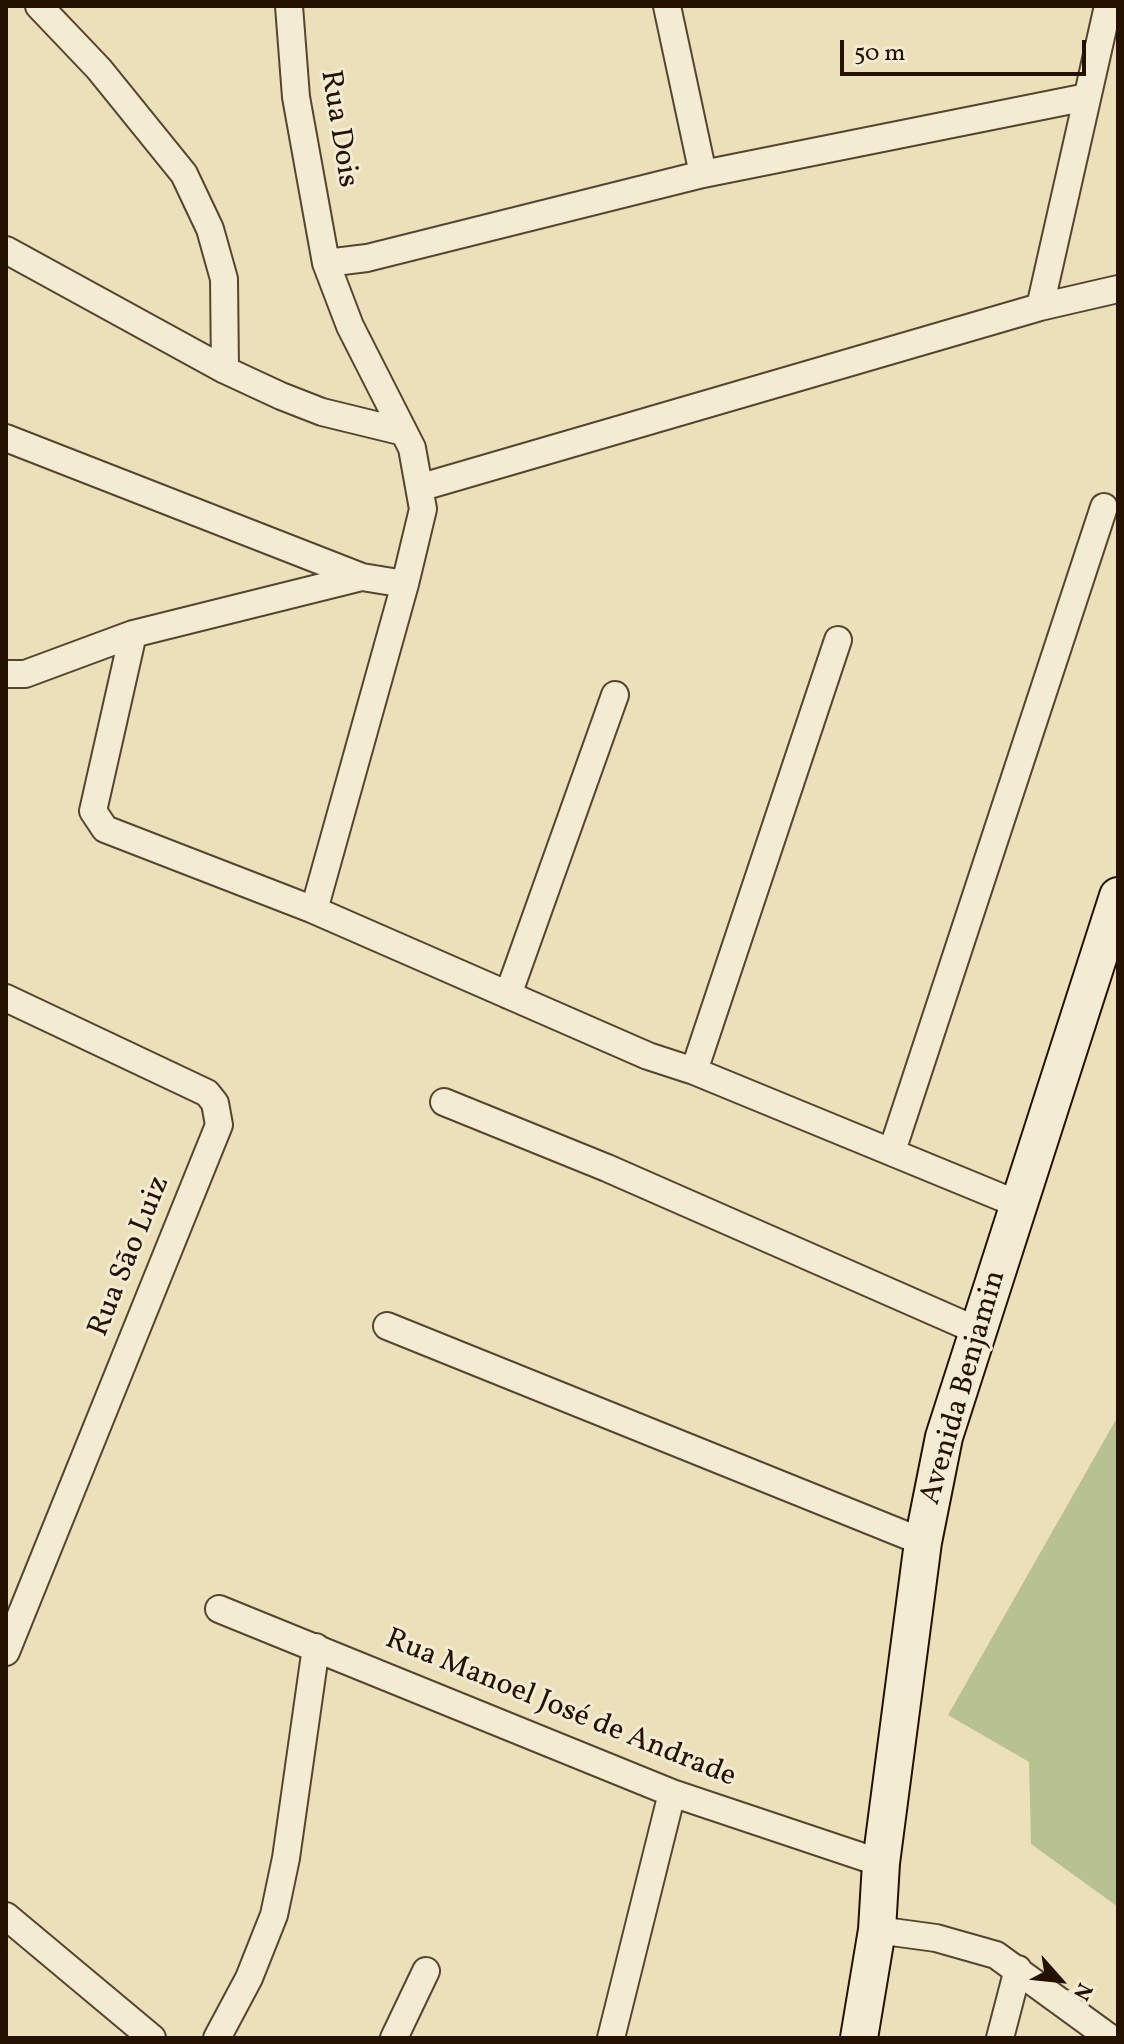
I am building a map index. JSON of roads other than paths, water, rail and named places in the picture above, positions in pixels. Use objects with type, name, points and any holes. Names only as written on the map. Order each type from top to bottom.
[{"type":"street","points":[[39,6],[99,69],[184,174],[210,229],[224,279],[225,370]]},
{"type":"street","name":"Rua Dois","points":[[289,6],[296,97],[326,263],[350,326],[404,432],[422,487]]},
{"type":"street","points":[[667,6],[703,174]]},
{"type":"street","points":[[1040,307],[1108,6]]},
{"type":"street","points":[[326,263],[367,258],[703,174],[1087,97]]},
{"type":"street","points":[[6,250],[225,370],[322,412],[404,432]]},
{"type":"street","points":[[314,910],[405,584],[423,509],[422,487],[1040,307],[1118,289]]},
{"type":"street","points":[[6,438],[362,577],[405,584]]},
{"type":"street","points":[[892,1151],[1104,507]]},
{"type":"street","points":[[6,674],[25,674],[133,634],[362,577]]},
{"type":"street","points":[[133,634],[93,811],[105,829],[314,910],[648,1056],[694,1071],[1020,1205]]},
{"type":"street","points":[[694,1071],[838,640]]},
{"type":"street","points":[[508,995],[615,695]]},
{"type":"street","name":"Avenida Benjamin","points":[[859,2038],[877,1930],[881,1863],[923,1542],[944,1437],[1118,896]]},
{"type":"street","name":"Rua São Luiz","points":[[6,998],[207,1093],[215,1103],[219,1125],[6,1652]]},
{"type":"street","points":[[444,1102],[607,1168],[976,1330]]},
{"type":"street","points":[[387,1326],[923,1542]]},
{"type":"street","name":"Rua Manoel José de Andrade","points":[[219,1609],[672,1793],[881,1863]]},
{"type":"street","points":[[217,2038],[249,1978],[274,1915],[286,1858],[316,1647]]},
{"type":"street","points":[[611,2038],[672,1793]]},
{"type":"street","points":[[6,1916],[152,2038]]},
{"type":"street","points":[[877,1930],[972,1947],[996,1955],[1110,2038]]},
{"type":"street","points":[[1000,2038],[1018,1969]]},
{"type":"street","points":[[394,2038],[426,1971]]}]
